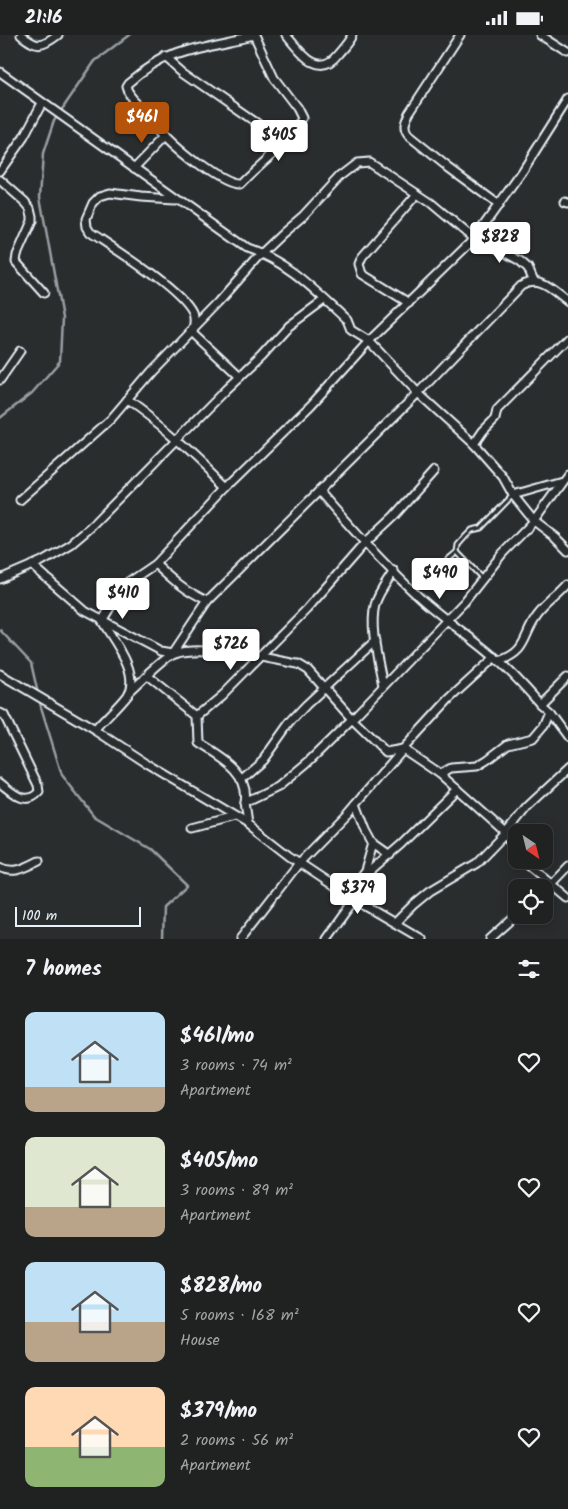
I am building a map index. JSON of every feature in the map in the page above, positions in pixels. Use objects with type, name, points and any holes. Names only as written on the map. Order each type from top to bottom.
[{"type":"street","points":[[21,35],[33,45],[40,46],[58,35]]},
{"type":"street","points":[[254,35],[274,78],[297,108],[302,118],[301,123],[284,143],[240,184],[236,185],[228,183],[205,167],[166,135],[126,89],[128,83],[149,66],[166,57],[194,47],[254,35]]},
{"type":"street","points":[[286,35],[302,54],[312,62],[322,66],[331,63],[352,35]]},
{"type":"street","points":[[460,35],[409,113],[404,130],[449,168],[499,205]]},
{"type":"street","points":[[540,35],[568,53]]},
{"type":"street","points":[[166,57],[183,72],[284,143]]},
{"type":"street","points":[[0,72],[247,249],[262,253],[278,261],[296,274],[347,320],[351,330],[369,341],[418,393],[474,444],[503,477],[513,495],[534,521],[568,550]]},
{"type":"street","points":[[102,621],[124,585],[156,564],[227,487],[311,405],[369,341],[474,238],[522,172],[568,99]]},
{"type":"street","points":[[0,170],[24,137],[42,103]]},
{"type":"street","points":[[134,168],[166,135]]},
{"type":"street","points":[[20,500],[111,419],[262,253],[303,216],[340,176],[357,163],[369,162],[431,203],[474,238],[520,261],[528,268],[534,281]]},
{"type":"street","points":[[0,180],[30,208],[32,221],[17,255],[16,262],[44,293]]},
{"type":"street","points":[[176,199],[110,193],[100,195],[86,219],[87,227],[90,232],[178,296],[193,315],[195,321],[193,333],[240,377]]},
{"type":"street","points":[[409,303],[362,274],[358,264],[417,194]]},
{"type":"street","points":[[95,730],[127,694],[173,653],[207,602],[418,393],[521,287],[534,281],[542,284],[568,302]]},
{"type":"street","points":[[0,579],[42,561],[70,544],[90,528],[261,357],[289,326],[324,300]]},
{"type":"street","points":[[474,444],[495,419],[498,410],[568,338]]},
{"type":"street","points":[[0,380],[20,351]]},
{"type":"street","points":[[127,400],[150,416],[227,487]]},
{"type":"street","points":[[197,716],[222,695],[307,609],[364,544],[394,516],[434,471]]},
{"type":"street","points":[[246,803],[278,787],[308,762],[352,719],[465,601],[502,554],[534,521],[568,473]]},
{"type":"street","points":[[513,495],[563,481]]},
{"type":"street","points":[[319,491],[364,544],[419,597],[516,676],[549,712],[568,738]]},
{"type":"street","points":[[156,564],[190,595],[207,602]]},
{"type":"street","points":[[32,565],[85,611],[161,651],[173,653],[188,650],[209,651],[298,664],[328,685],[352,719],[386,752],[403,749],[440,774],[508,837]]},
{"type":"street","points":[[383,686],[375,641],[375,607],[378,597],[394,571]]},
{"type":"street","points":[[240,939],[299,863],[356,804],[449,699],[497,659],[515,654],[538,615],[568,585]]},
{"type":"street","points":[[102,621],[131,671],[132,681],[127,694]]},
{"type":"street","points":[[241,779],[263,760],[290,722],[375,641]]},
{"type":"street","points":[[0,674],[248,824],[299,863],[355,900],[422,939]]},
{"type":"street","points":[[147,676],[197,716],[198,743],[238,772],[247,793],[248,824]]},
{"type":"street","points":[[540,704],[568,676]]},
{"type":"street","points":[[440,774],[452,768],[477,766],[508,744],[533,738],[543,726],[549,712]]},
{"type":"street","points":[[0,713],[4,715],[38,785],[39,792],[29,799],[24,799],[18,797],[0,783]]},
{"type":"street","points":[[395,923],[430,891],[477,863],[506,833],[527,807],[568,769]]},
{"type":"street","points":[[356,883],[390,855],[458,789]]},
{"type":"street","points":[[356,804],[373,843],[390,855]]},
{"type":"street","points":[[192,828],[234,817]]},
{"type":"street","points":[[327,939],[355,900],[356,883],[365,871],[373,843]]},
{"type":"street","points":[[0,867],[5,870],[16,870],[39,861]]},
{"type":"street","points":[[553,883],[568,866]]},
{"type":"street","points":[[533,869],[546,879]]},
{"type":"street","points":[[553,885],[568,898]]},
{"type":"street","points":[[490,939],[508,923]]},
{"type":"lane","points":[[444,563],[457,552],[458,545],[472,530],[481,528],[513,495]]},
{"type":"lane","points":[[457,552],[484,579]]},
{"type":"waterway","points":[[0,418],[32,393],[60,361],[62,318],[40,197],[43,154],[54,121],[95,61],[129,35]]},
{"type":"waterway","points":[[0,630],[31,663],[41,707],[62,775],[94,816],[150,849],[187,885],[163,907],[162,939]]}]
